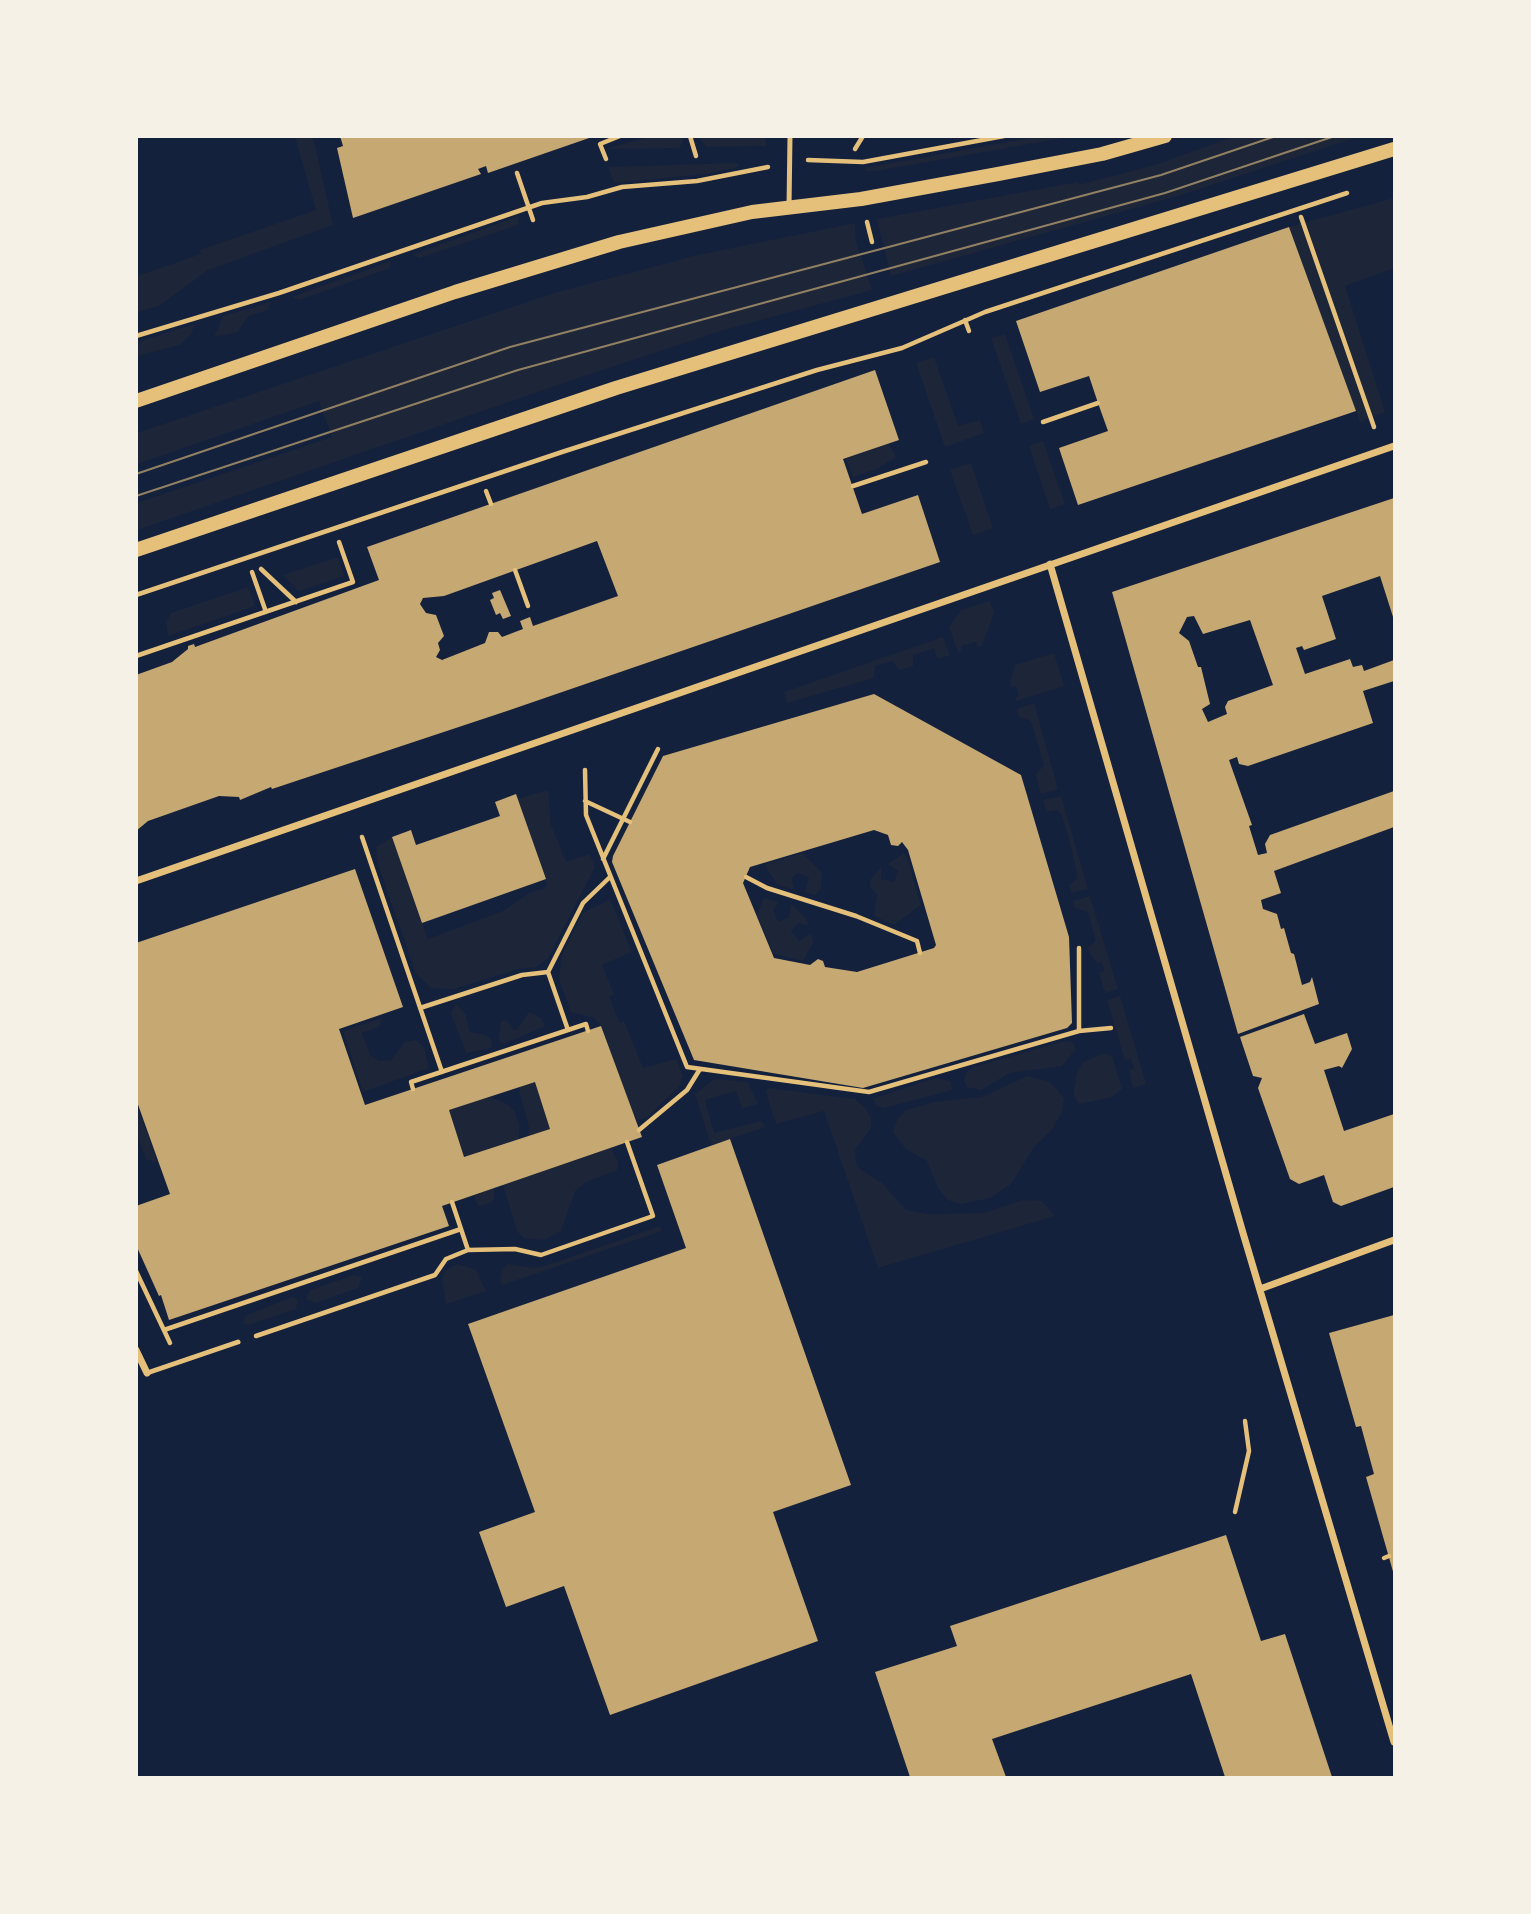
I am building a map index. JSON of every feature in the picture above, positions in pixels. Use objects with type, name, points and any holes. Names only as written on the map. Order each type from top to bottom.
[{"type":"main road","points":[[136,401],[455,292],[619,242],[702,222],[789,207],[861,199],[1102,154],[1165,136]]},
{"type":"main road","points":[[136,550],[617,387],[1395,149]]},
{"type":"street","points":[[136,881],[1395,446]]},
{"type":"street","points":[[1050,564],[1260,1289],[1395,1742]]},
{"type":"street","points":[[1260,1289],[1395,1240]]},
{"type":"street","points":[[136,1350],[147,1373]]},
{"type":"lane","points":[[789,207],[790,136]]},
{"type":"lane","points":[[147,1373],[238,1342]]},
{"type":"path","points":[[606,159],[600,144],[620,136]]},
{"type":"path","points":[[690,136],[696,156]]},
{"type":"path","points":[[855,149],[863,136]]},
{"type":"path","points":[[807,160],[863,162],[1004,136]]},
{"type":"path","points":[[136,336],[279,293],[529,208],[622,187],[697,181],[766,167]]},
{"type":"path","points":[[517,173],[533,220]]},
{"type":"path","points":[[136,595],[588,443],[817,370],[902,348],[965,320],[1358,189]]},
{"type":"path","points":[[1301,217],[1374,427]]},
{"type":"path","points":[[866,218],[872,242]]},
{"type":"path","points":[[965,320],[969,331]]},
{"type":"path","points":[[1043,422],[1098,403]]},
{"type":"path","points":[[853,486],[926,462]]},
{"type":"path","points":[[486,491],[491,504]]},
{"type":"path","points":[[136,656],[353,582],[339,542]]},
{"type":"path","points":[[261,569],[296,602]]},
{"type":"path","points":[[515,570],[528,606]]},
{"type":"path","points":[[252,572],[266,612]]},
{"type":"path","points":[[603,860],[658,749]]},
{"type":"path","points":[[585,770],[586,815],[687,1067],[869,1092],[1079,1031],[1111,1028]]},
{"type":"path","points":[[585,801],[630,822]]},
{"type":"path","points":[[362,837],[442,1072]]},
{"type":"path","points":[[568,1030],[548,972],[583,904],[610,877]]},
{"type":"path","points":[[746,877],[767,888],[856,916],[917,941],[920,953]]},
{"type":"path","points":[[1079,948],[1079,1031]]},
{"type":"path","points":[[420,1008],[522,975],[548,972]]},
{"type":"path","points":[[413,1089],[411,1082],[586,1024],[588,1031]]},
{"type":"path","points":[[639,1130],[687,1090],[701,1069]]},
{"type":"path","points":[[238,1342],[435,1275],[446,1259],[468,1250],[515,1249],[541,1255],[653,1216],[627,1142]]},
{"type":"path","points":[[452,1202],[468,1250]]},
{"type":"path","points":[[136,1270],[164,1331],[461,1229]]},
{"type":"path","points":[[1235,1512],[1249,1451],[1245,1420]]},
{"type":"shaded area","points":[[1040,136],[1069,137],[876,171],[866,171],[865,168]]},
{"type":"shaded area","points":[[295,137],[313,137],[333,225],[208,270],[159,306],[137,312],[137,276],[201,254],[200,250],[316,210]]},
{"type":"shaded area","points":[[648,137],[682,137],[683,142],[679,148],[606,149]]},
{"type":"shaded area","points":[[699,137],[764,137],[767,146],[706,147]]},
{"type":"shaded area","points":[[1233,137],[1357,137],[1181,195],[891,276],[877,219],[1078,182],[1079,185],[1158,164]]},
{"type":"shaded area","points":[[738,163],[738,167],[706,174],[614,183],[608,167]]},
{"type":"shaded area","points":[[1394,198],[1394,268],[1345,286],[1385,412],[1360,422],[1289,227]]},
{"type":"shaded area","points":[[519,216],[518,225],[419,258],[412,255]]},
{"type":"shaded area","points":[[855,223],[856,242],[872,290],[724,330],[137,530],[137,503],[332,437],[319,401],[137,464],[137,433],[554,293],[698,255]]},
{"type":"shaded area","points":[[391,261],[390,268],[299,300],[292,297]]},
{"type":"shaded area","points":[[271,302],[268,310],[248,316],[238,332],[214,337],[223,316]]},
{"type":"shaded area","points":[[195,324],[191,334],[180,345],[137,356],[137,342]]},
{"type":"shaded area","points":[[1005,334],[1034,419],[1021,424],[991,338]]},
{"type":"shaded area","points":[[934,357],[958,426],[980,420],[984,433],[945,447],[916,363]]},
{"type":"shaded area","points":[[1043,441],[1065,504],[1050,509],[1029,446]]},
{"type":"shaded area","points":[[889,444],[896,457],[877,469],[853,477],[846,459]]},
{"type":"shaded area","points":[[971,463],[993,528],[973,535],[950,470]]},
{"type":"shaded area","points":[[338,557],[344,576],[299,591],[283,575]]},
{"type":"shaded area","points":[[248,587],[255,606],[168,636],[166,623],[171,613]]},
{"type":"shaded area","points":[[990,601],[994,613],[982,646],[978,647],[976,642],[961,646],[962,651],[958,652],[949,627],[961,610]]},
{"type":"shaded area","points":[[943,637],[950,655],[938,659],[934,648],[913,655],[913,666],[899,670],[893,661],[875,666],[874,678],[787,703],[784,692]]},
{"type":"shaded area","points":[[1054,653],[1064,686],[1016,701],[1015,698],[1019,696],[1016,686],[1011,687],[1010,682],[1015,665]]},
{"type":"shaded area","points":[[1034,703],[1058,789],[1041,794],[1036,774],[1044,765],[1031,721],[1019,717],[1017,709]]},
{"type":"shaded area","points":[[548,790],[551,825],[566,862],[590,854],[595,867],[548,958],[536,967],[519,969],[453,989],[431,988],[416,974],[377,861],[376,847],[392,837],[428,939],[503,911],[529,893],[545,888],[547,884],[517,799]]},
{"type":"shaded area","points":[[1061,796],[1088,889],[1071,893],[1069,885],[1078,878],[1068,835],[1058,810],[1047,812],[1043,800]]},
{"type":"shaded area","points":[[803,853],[822,873],[821,889],[815,895],[805,892],[809,879],[806,876],[798,873],[792,878],[794,890],[777,884],[766,868],[766,864]]},
{"type":"shaded area","points":[[903,854],[907,857],[921,905],[895,924],[888,923],[874,915],[877,894],[871,888],[870,880],[881,867],[881,879],[894,882],[898,871],[887,864]]},
{"type":"shaded area","points":[[1090,896],[1118,989],[1105,993],[1099,973],[1104,971],[1102,962],[1097,963],[1087,948],[1096,941],[1088,912],[1075,908],[1073,901]]},
{"type":"shaded area","points":[[764,898],[779,902],[773,910],[778,922],[789,917],[791,904],[806,918],[809,926],[798,923],[791,931],[799,941],[811,933],[813,943],[803,961],[774,954],[757,915]]},
{"type":"shaded area","points":[[610,899],[632,952],[602,965],[614,994],[609,997],[620,1023],[624,1021],[643,1068],[676,1059],[683,1076],[680,1086],[647,1117],[639,1120],[631,1113],[602,1026],[594,1018],[571,1012],[559,979],[562,955],[583,913]]},
{"type":"shaded area","points":[[1120,996],[1146,1084],[1133,1088],[1129,1070],[1134,1068],[1131,1059],[1125,1060],[1107,1000]]},
{"type":"shaded area","points":[[456,1004],[466,1015],[470,1032],[486,1035],[492,1041],[491,1048],[466,1053],[451,1013]]},
{"type":"shaded area","points":[[529,1012],[541,1018],[545,1025],[504,1044],[499,1041],[501,1021],[507,1020],[513,1030],[517,1030]]},
{"type":"shaded area","points":[[382,1018],[379,1027],[362,1033],[370,1055],[379,1061],[391,1060],[405,1042],[416,1040],[424,1047],[429,1068],[363,1092],[343,1031]]},
{"type":"shaded area","points":[[1065,1041],[1073,1042],[1076,1049],[1062,1066],[1010,1073],[981,1090],[967,1087],[964,1081],[966,1073],[973,1067]]},
{"type":"shaded area","points":[[1103,1053],[1112,1056],[1122,1089],[1112,1097],[1079,1104],[1073,1094],[1077,1073],[1082,1063]]},
{"type":"shaded area","points":[[546,1075],[564,1129],[527,1150],[529,1128],[519,1089],[521,1085]]},
{"type":"shaded area","points":[[1027,1076],[1050,1082],[1064,1098],[1063,1110],[1052,1130],[1034,1147],[1011,1184],[990,1198],[960,1204],[948,1200],[938,1188],[927,1161],[906,1149],[893,1132],[897,1120],[906,1110],[934,1102],[982,1097]]},
{"type":"shaded area","points":[[935,1078],[950,1081],[952,1090],[884,1108],[877,1106],[872,1099]]},
{"type":"shaded area","points":[[715,1079],[747,1082],[758,1104],[742,1108],[736,1091],[705,1100],[714,1133],[761,1121],[766,1127],[711,1145],[695,1094]]},
{"type":"shaded area","points":[[768,1088],[855,1099],[871,1118],[871,1128],[855,1150],[856,1163],[860,1169],[882,1183],[906,1210],[926,1214],[984,1213],[1023,1200],[1042,1201],[1055,1216],[878,1268],[824,1111],[776,1124],[766,1092]]},
{"type":"shaded area","points":[[483,1094],[507,1104],[514,1110],[519,1124],[519,1141],[493,1182],[495,1198],[491,1203],[478,1206],[461,1159],[434,1117]]},
{"type":"shaded area","points":[[137,1105],[157,1161],[154,1162],[146,1159],[137,1135]]},
{"type":"shaded area","points":[[610,1147],[618,1161],[617,1170],[586,1182],[575,1191],[561,1231],[544,1240],[524,1238],[517,1231],[502,1182]]},
{"type":"shaded area","points":[[660,1226],[662,1231],[502,1285],[500,1281],[502,1269],[509,1264],[532,1268],[548,1265]]},
{"type":"shaded area","points":[[457,1264],[475,1269],[486,1291],[446,1304],[442,1279],[445,1271]]},
{"type":"shaded area","points":[[354,1275],[362,1277],[358,1288],[315,1303],[306,1299],[310,1290]]},
{"type":"shaded area","points":[[292,1297],[298,1300],[296,1309],[248,1325],[243,1323],[245,1316]]},
{"type":"building","points":[[340,136],[592,137],[488,173],[486,166],[478,169],[481,174],[353,218],[337,148],[343,146]]},
{"type":"building","points":[[1289,227],[1356,411],[1078,505],[1059,448],[1108,431],[1089,376],[1040,392],[1016,321]]},
{"type":"building","points":[[875,370],[899,440],[843,459],[862,514],[918,495],[940,562],[507,711],[272,789],[271,787],[240,800],[239,797],[219,796],[148,821],[136,831],[136,675],[172,662],[188,649],[188,646],[194,644],[195,647],[379,580],[367,547]],"holes":[[[597,541],[618,596],[533,626],[530,617],[520,621],[523,629],[502,637],[498,632],[489,632],[485,643],[442,660],[436,657],[440,650],[438,643],[444,636],[436,615],[426,613],[420,604],[423,598],[444,596]]]},
{"type":"building","points":[[1394,498],[1394,620],[1380,576],[1322,596],[1336,639],[1304,650],[1302,646],[1296,648],[1305,674],[1350,659],[1353,667],[1362,665],[1364,671],[1394,660],[1394,681],[1363,691],[1373,723],[1248,766],[1239,764],[1237,757],[1229,760],[1252,825],[1249,826],[1258,855],[1267,853],[1265,844],[1270,835],[1394,791],[1394,827],[1274,871],[1281,893],[1261,900],[1263,909],[1277,914],[1291,953],[1294,954],[1302,985],[1310,982],[1312,977],[1319,1004],[1238,1034],[1112,592]],"holes":[[[1194,616],[1203,634],[1250,620],[1273,685],[1228,701],[1225,707],[1227,714],[1208,722],[1202,709],[1210,704],[1201,667],[1198,667],[1189,641],[1179,633],[1187,617]]]},
{"type":"building","points":[[500,590],[511,616],[503,619],[500,613],[496,615],[490,600],[494,598],[492,593]]},
{"type":"building","points":[[874,694],[1021,775],[1069,937],[1072,1023],[1067,1028],[863,1088],[694,1060],[612,862],[663,756]],"holes":[[[874,830],[888,835],[891,845],[898,846],[902,842],[908,850],[936,945],[934,948],[857,972],[825,967],[823,961],[818,959],[810,965],[774,958],[743,883],[750,867]]]},
{"type":"building","points":[[516,794],[546,879],[422,923],[392,837],[411,830],[416,845],[500,816],[495,802]]},
{"type":"building","points":[[355,869],[403,1007],[339,1029],[365,1105],[601,1026],[642,1137],[442,1206],[449,1226],[169,1320],[161,1295],[159,1296],[136,1245],[136,1206],[170,1194],[136,1099],[136,943]],"holes":[[[535,1082],[550,1129],[464,1157],[449,1110]]]},
{"type":"building","points":[[1304,1014],[1315,1044],[1347,1033],[1352,1049],[1342,1068],[1339,1066],[1324,1070],[1344,1131],[1394,1114],[1394,1187],[1341,1206],[1333,1202],[1324,1175],[1299,1184],[1290,1179],[1258,1088],[1262,1078],[1253,1076],[1240,1037]]},
{"type":"building","points":[[730,1139],[851,1485],[773,1512],[818,1641],[610,1715],[564,1586],[506,1607],[479,1532],[535,1512],[468,1324],[686,1248],[657,1165]]},
{"type":"building","points":[[1394,1315],[1394,1575],[1366,1477],[1374,1474],[1361,1426],[1356,1427],[1329,1333]]},
{"type":"building","points":[[1226,1535],[1261,1641],[1285,1634],[1332,1777],[1225,1777],[1191,1674],[992,1739],[1006,1777],[910,1777],[875,1672],[957,1646],[950,1626]]},
{"type":"tram line","points":[[136,474],[510,347],[1161,175],[1276,136]]},
{"type":"tram line","points":[[136,496],[518,370],[1165,193],[1335,136]]}]
